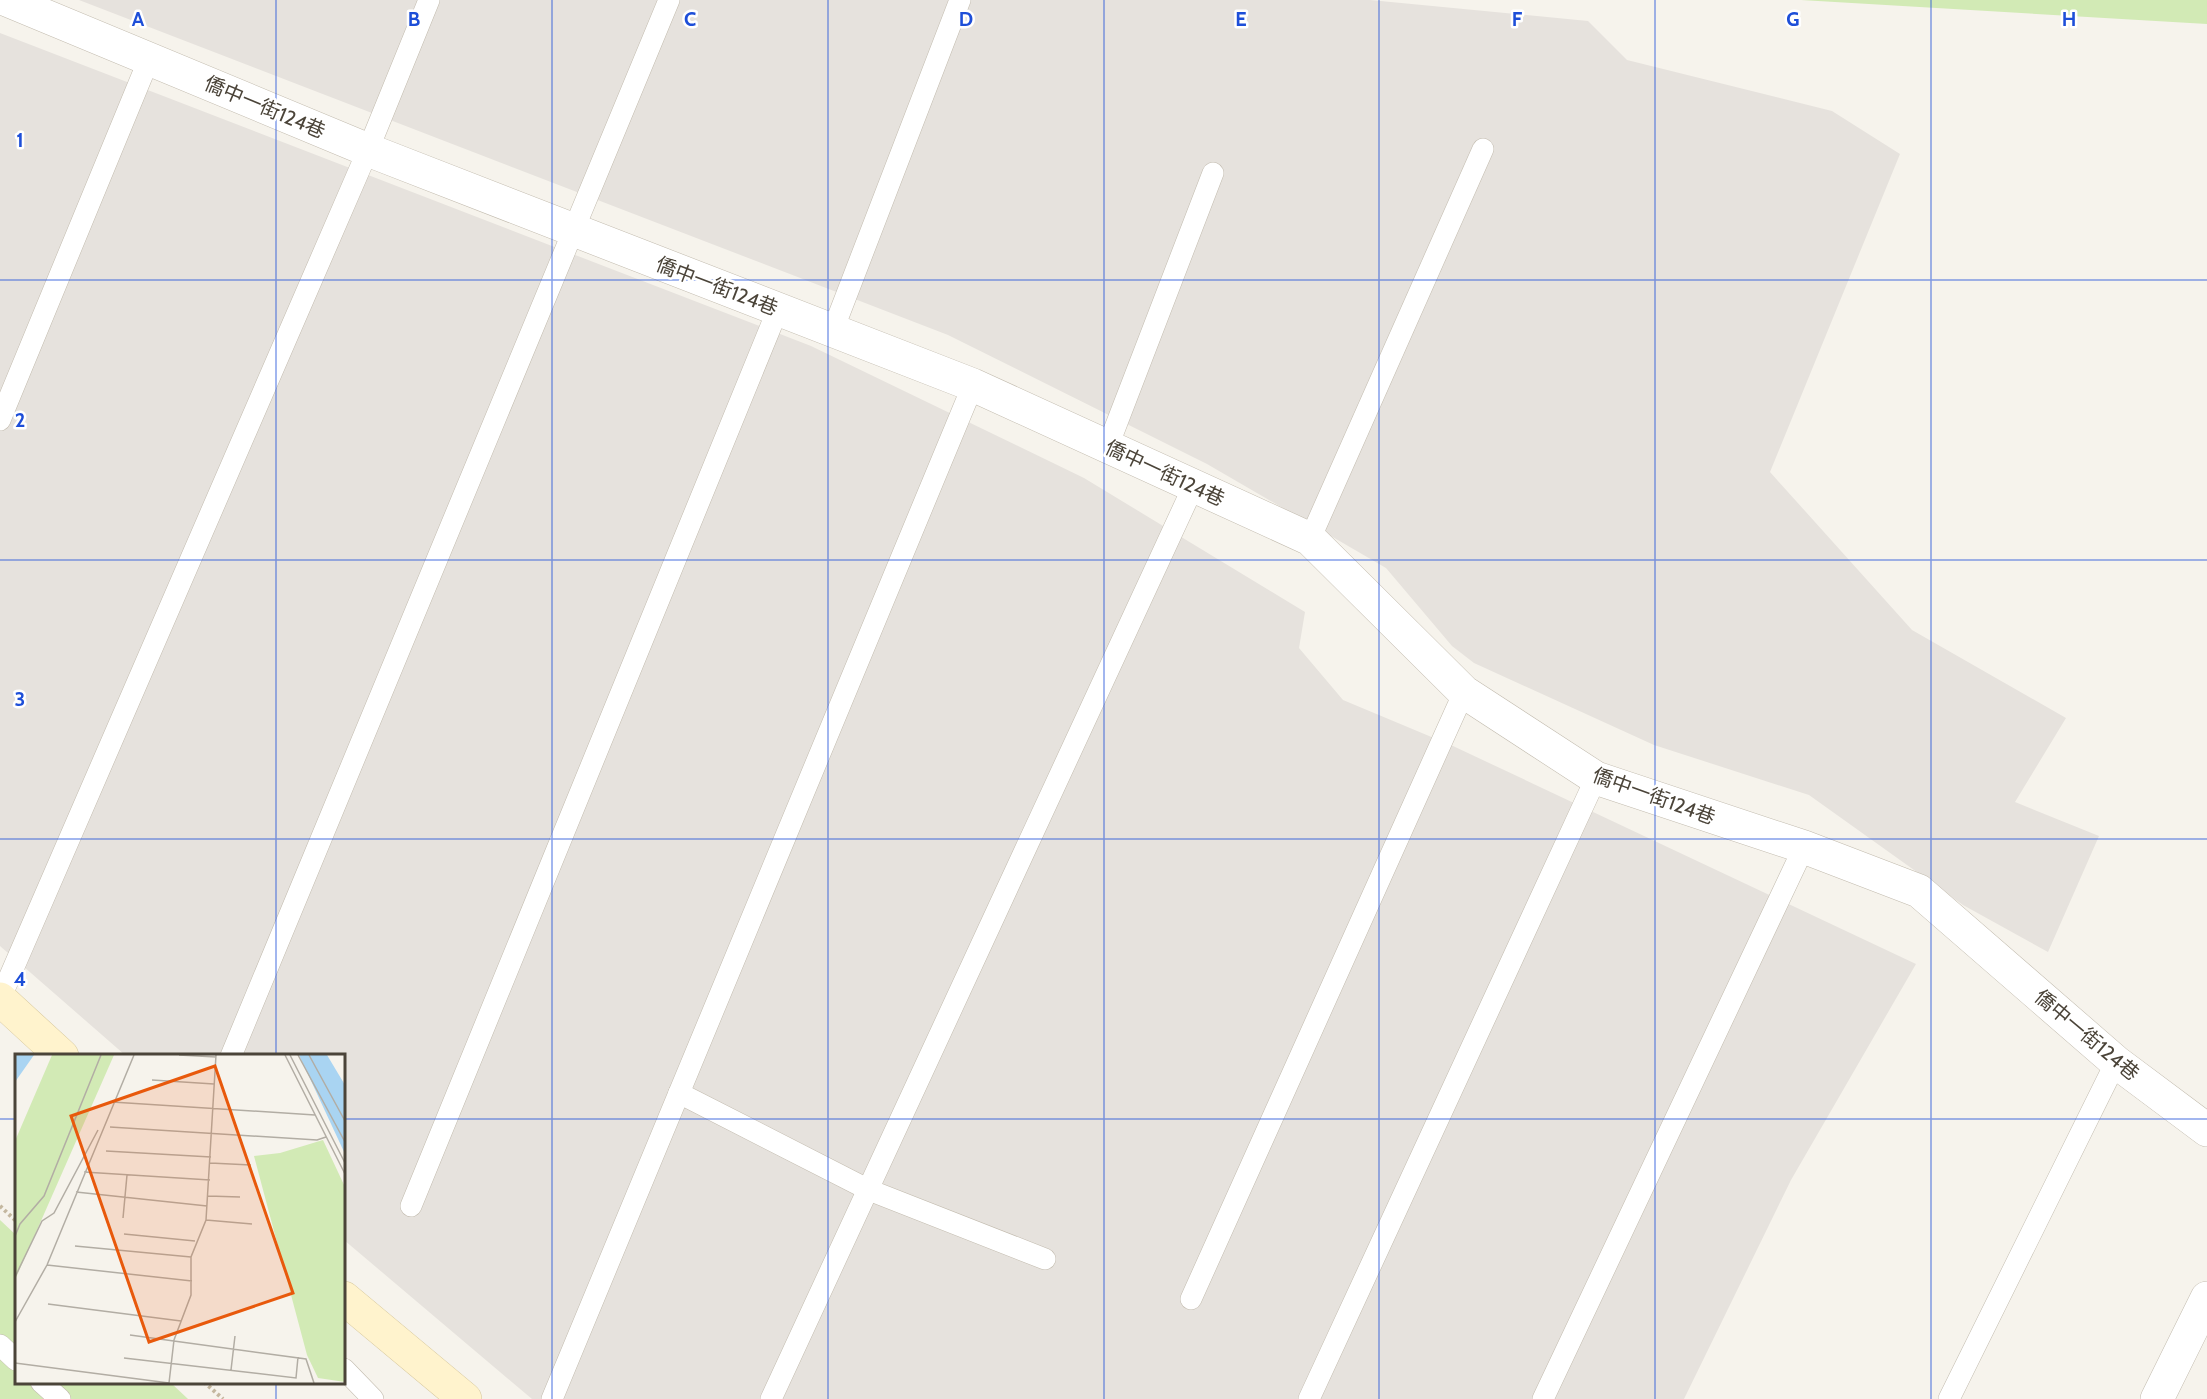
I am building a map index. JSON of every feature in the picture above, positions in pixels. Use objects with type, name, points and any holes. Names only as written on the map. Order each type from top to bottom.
[{"type":"street","name":"僑中一街124巷","points":[[7,0],[368,150],[973,385],[1310,539],[1464,692],[1596,778],[1804,847],[1919,891],[2116,1062],[2207,1130]]},
{"type":"street","points":[[0,999],[60,1054]]},
{"type":"street","points":[[2157,1399],[2207,1298]]},
{"type":"street","points":[[345,1299],[465,1399]]},
{"type":"lane","points":[[0,999],[368,150],[429,0]]},
{"type":"lane","points":[[232,1054],[669,0]]},
{"type":"lane","points":[[833,330],[960,0]]},
{"type":"lane","points":[[0,420],[149,59]]},
{"type":"lane","points":[[1310,539],[1483,149]]},
{"type":"lane","points":[[1108,446],[1213,173]]},
{"type":"lane","points":[[411,1206],[778,309]]},
{"type":"lane","points":[[552,1399],[973,385]]},
{"type":"lane","points":[[771,1399],[1194,486]]},
{"type":"lane","points":[[1191,1299],[1464,692]]},
{"type":"lane","points":[[1309,1399],[1596,778]]},
{"type":"lane","points":[[1543,1399],[1804,847]]},
{"type":"lane","points":[[1949,1399],[2116,1062]]},
{"type":"lane","points":[[679,1093],[869,1190],[1046,1259]]},
{"type":"lane","points":[[0,1345],[15,1359]]},
{"type":"lane","points":[[345,1370],[373,1399]]},
{"type":"lane","points":[[43,1384],[60,1399]]},
{"type":"path","points":[[0,1206],[15,1220]]},
{"type":"path","points":[[205,1384],[223,1399]]},
{"type":"shaded area","points":[[79,0],[1370,0],[1588,21],[1627,60],[1832,111],[1900,154],[1770,472],[1912,630],[2066,718],[2015,802],[2099,836],[2048,952],[1963,905],[1809,795],[1654,745],[1474,663],[1452,646],[1386,568],[1207,464],[948,335]]},
{"type":"shaded area","points":[[0,33],[811,346],[1084,478],[1305,612],[1299,648],[1343,700],[1453,746],[1916,964],[1791,1180],[1684,1399],[532,1399],[345,1241],[345,1054],[124,1054],[0,946]]},
{"type":"green space","points":[[1801,0],[2207,0],[2207,24]]},
{"type":"green space","points":[[0,1220],[15,1234],[15,1384],[172,1384],[188,1399],[0,1399]]}]
